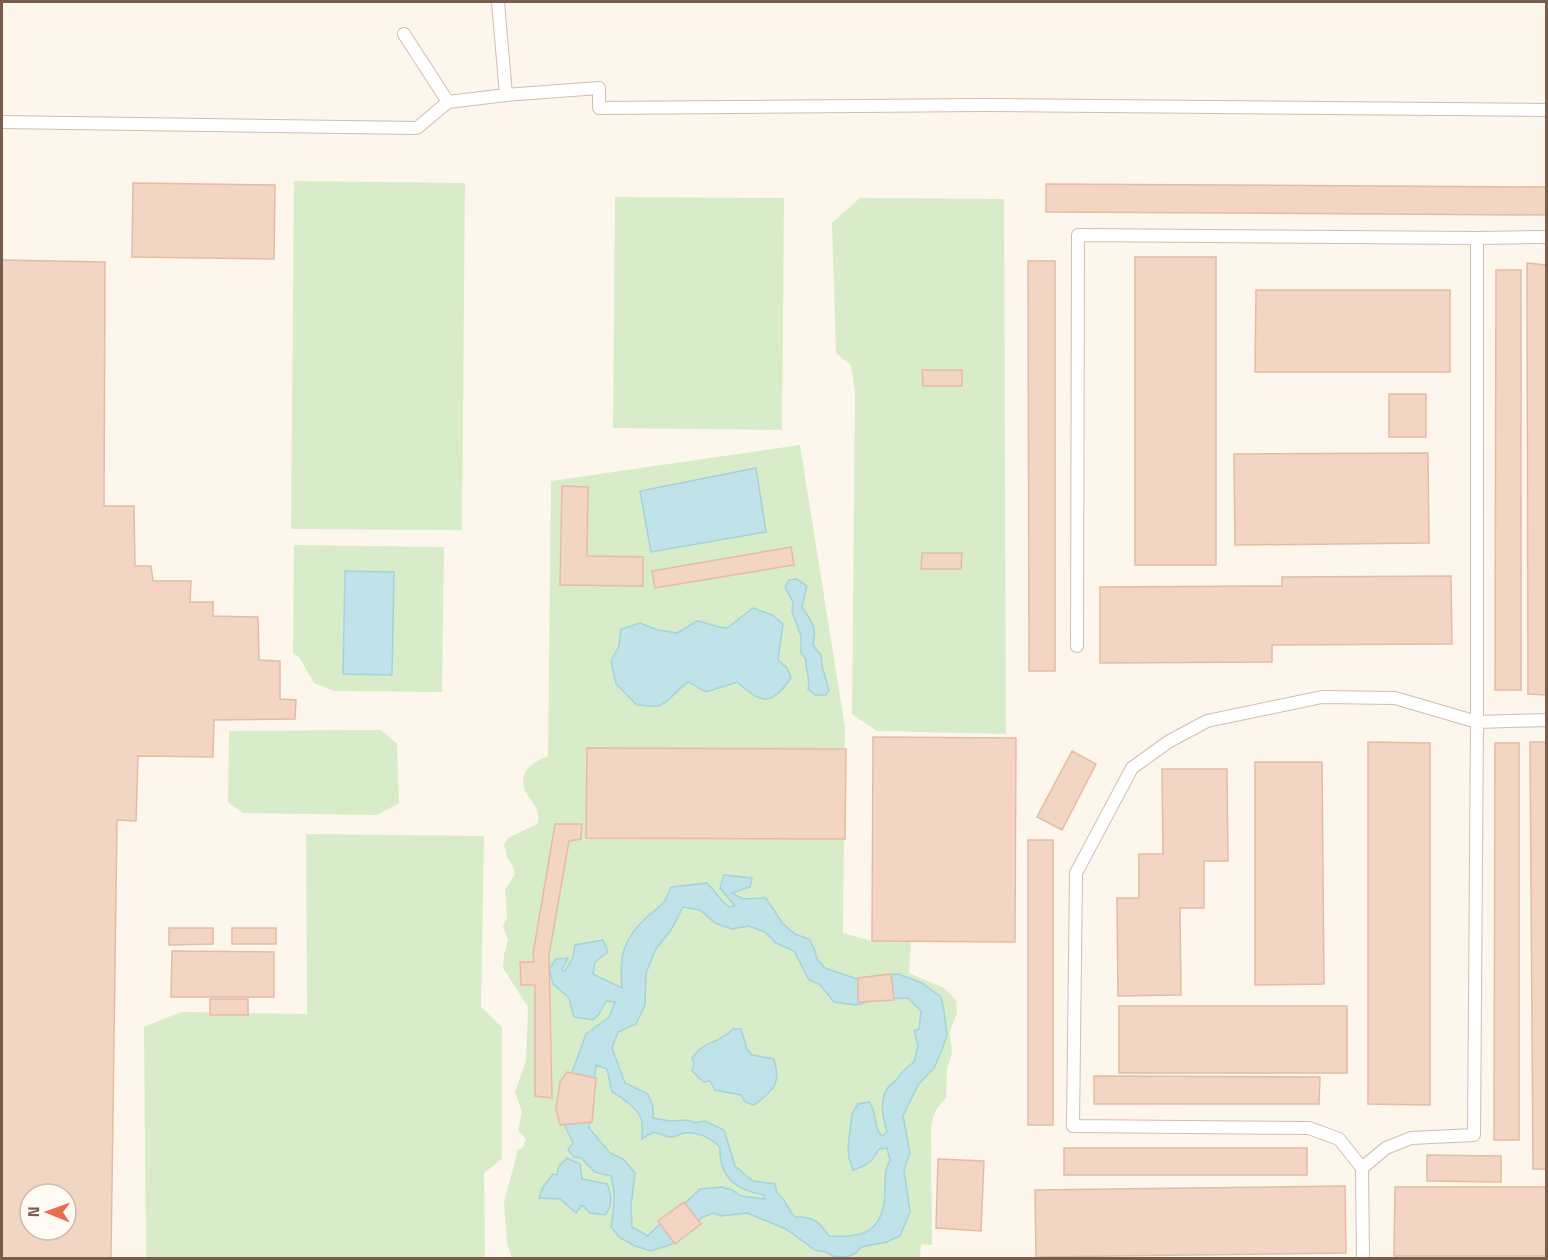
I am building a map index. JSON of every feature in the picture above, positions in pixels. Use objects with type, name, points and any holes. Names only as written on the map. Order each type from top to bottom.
[{"type":"lane","points":[[498,2],[506,95]]},
{"type":"lane","points":[[404,34],[448,102]]},
{"type":"lane","points":[[2,122],[417,128],[448,102],[599,88],[599,108],[984,105],[1546,110]]},
{"type":"lane","points":[[1077,646],[1078,235],[1546,237]]},
{"type":"lane","points":[[1362,1168],[1386,1148],[1411,1138],[1474,1135],[1477,238]]},
{"type":"lane","points":[[1363,1258],[1362,1168],[1339,1139],[1309,1128],[1073,1126],[1076,873],[1132,768],[1168,742],[1207,721],[1322,697],[1395,698],[1477,722],[1546,720]]},
{"type":"green space","points":[[294,181],[465,183],[462,530],[291,529]]},
{"type":"green space","points":[[615,197],[784,198],[782,430],[613,428]]},
{"type":"green space","points":[[860,198],[1004,199],[1006,734],[877,731],[852,714],[855,392],[851,365],[836,353],[832,223]]},
{"type":"green space","points":[[800,445],[845,728],[843,933],[872,941],[911,941],[909,973],[944,988],[956,1000],[957,1013],[950,1031],[952,1053],[947,1069],[946,1098],[936,1112],[931,1128],[932,1245],[921,1244],[920,1258],[512,1258],[507,1243],[504,1202],[518,1150],[523,1147],[526,1139],[518,1130],[522,1112],[515,1092],[526,1061],[528,1007],[503,968],[508,940],[503,926],[507,917],[505,890],[515,874],[504,845],[508,838],[537,824],[538,813],[523,783],[528,768],[548,756],[551,481]]},
{"type":"green space","points":[[294,545],[444,547],[442,692],[334,691],[314,683],[299,657],[293,653]]},
{"type":"green space","points":[[381,730],[397,744],[399,803],[377,815],[243,813],[228,802],[229,731]]},
{"type":"green space","points":[[306,834],[484,836],[481,1007],[502,1027],[502,1159],[484,1173],[485,1258],[146,1258],[144,1027],[181,1012],[307,1014]]},
{"type":"water","points":[[756,468],[766,532],[651,552],[640,491]]},
{"type":"water","points":[[345,571],[394,572],[392,675],[343,674]]},
{"type":"water","points":[[796,579],[807,586],[802,607],[814,629],[813,644],[821,655],[829,690],[826,695],[815,695],[808,689],[806,660],[801,653],[801,636],[792,612],[793,602],[785,587],[789,580]]},
{"type":"water","points":[[753,608],[772,615],[783,624],[778,660],[787,668],[791,678],[771,698],[760,698],[753,695],[737,682],[706,692],[689,682],[662,704],[637,705],[616,684],[611,661],[619,646],[621,629],[640,623],[658,630],[677,633],[697,621],[727,628]]},
{"type":"water","points":[[724,875],[752,878],[750,887],[732,893],[743,899],[766,898],[783,924],[795,934],[809,939],[817,959],[825,968],[860,980],[898,974],[922,983],[941,997],[947,1035],[934,1068],[918,1085],[903,1116],[910,1153],[904,1170],[910,1212],[900,1236],[887,1242],[861,1247],[856,1253],[847,1257],[833,1256],[815,1250],[786,1229],[747,1213],[721,1216],[714,1213],[703,1217],[672,1244],[651,1251],[635,1246],[619,1237],[611,1227],[614,1189],[611,1176],[595,1172],[581,1158],[574,1157],[568,1150],[573,1143],[558,1111],[586,1034],[609,1017],[615,1002],[606,1001],[593,1020],[574,1017],[569,998],[553,984],[549,969],[556,959],[568,958],[562,970],[565,971],[573,957],[575,945],[603,940],[608,952],[595,962],[593,974],[622,988],[621,966],[624,948],[633,932],[662,904],[671,887],[707,883],[729,907],[735,906],[720,888]],"holes":[[[683,907],[700,910],[715,923],[732,929],[749,926],[765,932],[776,943],[794,951],[809,980],[819,984],[834,1002],[856,1005],[879,999],[908,998],[921,1011],[919,1029],[914,1031],[918,1046],[914,1062],[888,1087],[883,1099],[883,1116],[887,1132],[882,1136],[879,1132],[869,1102],[858,1104],[852,1114],[848,1147],[853,1170],[869,1162],[879,1149],[887,1148],[890,1160],[886,1172],[884,1205],[881,1215],[870,1229],[853,1236],[829,1236],[815,1221],[795,1217],[777,1193],[775,1184],[753,1181],[735,1166],[724,1130],[705,1121],[695,1123],[688,1120],[670,1121],[653,1118],[653,1107],[648,1094],[625,1083],[612,1048],[618,1032],[636,1024],[645,1005],[646,973],[656,949],[671,930]],[[596,1065],[607,1069],[612,1092],[619,1095],[639,1115],[642,1122],[642,1139],[654,1133],[672,1137],[694,1133],[708,1138],[720,1147],[720,1158],[731,1181],[745,1190],[764,1195],[765,1199],[741,1196],[722,1187],[700,1189],[648,1236],[632,1227],[631,1206],[635,1173],[623,1159],[610,1153],[589,1128]]]},
{"type":"water","points":[[733,1029],[741,1029],[747,1049],[752,1055],[774,1059],[777,1075],[774,1086],[754,1105],[745,1102],[741,1095],[715,1090],[710,1081],[703,1082],[692,1071],[694,1063],[692,1058],[696,1052]]},
{"type":"water","points":[[567,1158],[580,1164],[582,1179],[607,1184],[611,1200],[605,1215],[590,1213],[582,1205],[576,1213],[560,1199],[539,1198],[543,1187],[553,1174],[557,1175],[559,1166]]},
{"type":"building","points":[[133,183],[275,185],[274,259],[132,257]]},
{"type":"building","points":[[1046,184],[1546,187],[1546,215],[1046,212]]},
{"type":"building","points":[[1135,257],[1216,257],[1216,565],[1135,565]]},
{"type":"building","points":[[2,260],[105,262],[104,506],[134,506],[135,566],[151,566],[153,581],[191,581],[190,602],[213,602],[213,616],[258,617],[259,660],[280,661],[280,699],[296,700],[295,719],[214,720],[213,757],[138,756],[136,821],[117,820],[111,1258],[2,1258]]},
{"type":"building","points":[[1028,261],[1055,261],[1055,671],[1029,671]]},
{"type":"building","points":[[1527,263],[1546,265],[1546,695],[1528,694]]},
{"type":"building","points":[[1496,270],[1521,270],[1521,690],[1495,690]]},
{"type":"building","points":[[1256,290],[1450,290],[1450,372],[1255,372]]},
{"type":"building","points":[[922,370],[962,370],[962,386],[923,386]]},
{"type":"building","points":[[1389,394],[1426,394],[1426,437],[1389,437]]},
{"type":"building","points":[[1428,453],[1429,543],[1235,545],[1234,454]]},
{"type":"building","points":[[562,486],[588,487],[587,556],[643,557],[643,586],[560,585]]},
{"type":"building","points":[[791,547],[794,565],[655,588],[652,571]]},
{"type":"building","points":[[922,553],[962,553],[961,569],[921,569]]},
{"type":"building","points":[[1451,576],[1452,644],[1272,645],[1272,662],[1100,663],[1100,587],[1282,586],[1282,577]]},
{"type":"building","points":[[873,737],[1016,738],[1015,942],[872,941]]},
{"type":"building","points":[[1368,742],[1430,743],[1430,1105],[1368,1104]]},
{"type":"building","points":[[1530,742],[1546,742],[1546,1169],[1533,1169]]},
{"type":"building","points":[[1495,743],[1519,743],[1519,1140],[1494,1140]]},
{"type":"building","points":[[587,748],[846,749],[845,839],[586,838]]},
{"type":"building","points":[[1072,751],[1096,764],[1062,830],[1037,817]]},
{"type":"building","points":[[1255,762],[1322,762],[1324,984],[1255,985]]},
{"type":"building","points":[[1162,769],[1227,769],[1228,861],[1204,861],[1204,908],[1180,908],[1181,995],[1118,996],[1117,898],[1139,898],[1139,854],[1163,854]]},
{"type":"building","points":[[555,824],[582,824],[581,839],[569,841],[549,955],[552,1098],[535,1096],[535,985],[521,985],[520,962],[534,962],[533,954]]},
{"type":"building","points":[[1028,840],[1053,840],[1053,1125],[1028,1125]]},
{"type":"building","points":[[169,928],[213,928],[213,944],[169,945]]},
{"type":"building","points":[[232,928],[276,928],[276,944],[232,944]]},
{"type":"building","points":[[172,951],[274,952],[274,997],[171,997]]},
{"type":"building","points":[[891,974],[894,1000],[858,1002],[858,978]]},
{"type":"building","points":[[210,999],[248,999],[248,1015],[210,1015]]},
{"type":"building","points":[[1119,1006],[1347,1006],[1347,1073],[1119,1073]]},
{"type":"building","points":[[567,1072],[596,1078],[592,1122],[560,1125],[556,1109],[560,1082]]},
{"type":"building","points":[[1094,1076],[1320,1077],[1319,1104],[1094,1104]]},
{"type":"building","points":[[1064,1148],[1307,1148],[1307,1175],[1064,1175]]},
{"type":"building","points":[[1427,1155],[1501,1156],[1501,1182],[1427,1181]]},
{"type":"building","points":[[938,1159],[984,1161],[981,1231],[936,1228]]},
{"type":"building","points":[[1345,1186],[1346,1253],[1036,1257],[1035,1190]]},
{"type":"building","points":[[1395,1187],[1546,1187],[1546,1256],[1394,1256]]},
{"type":"building","points":[[684,1202],[701,1224],[675,1244],[658,1221]]}]
